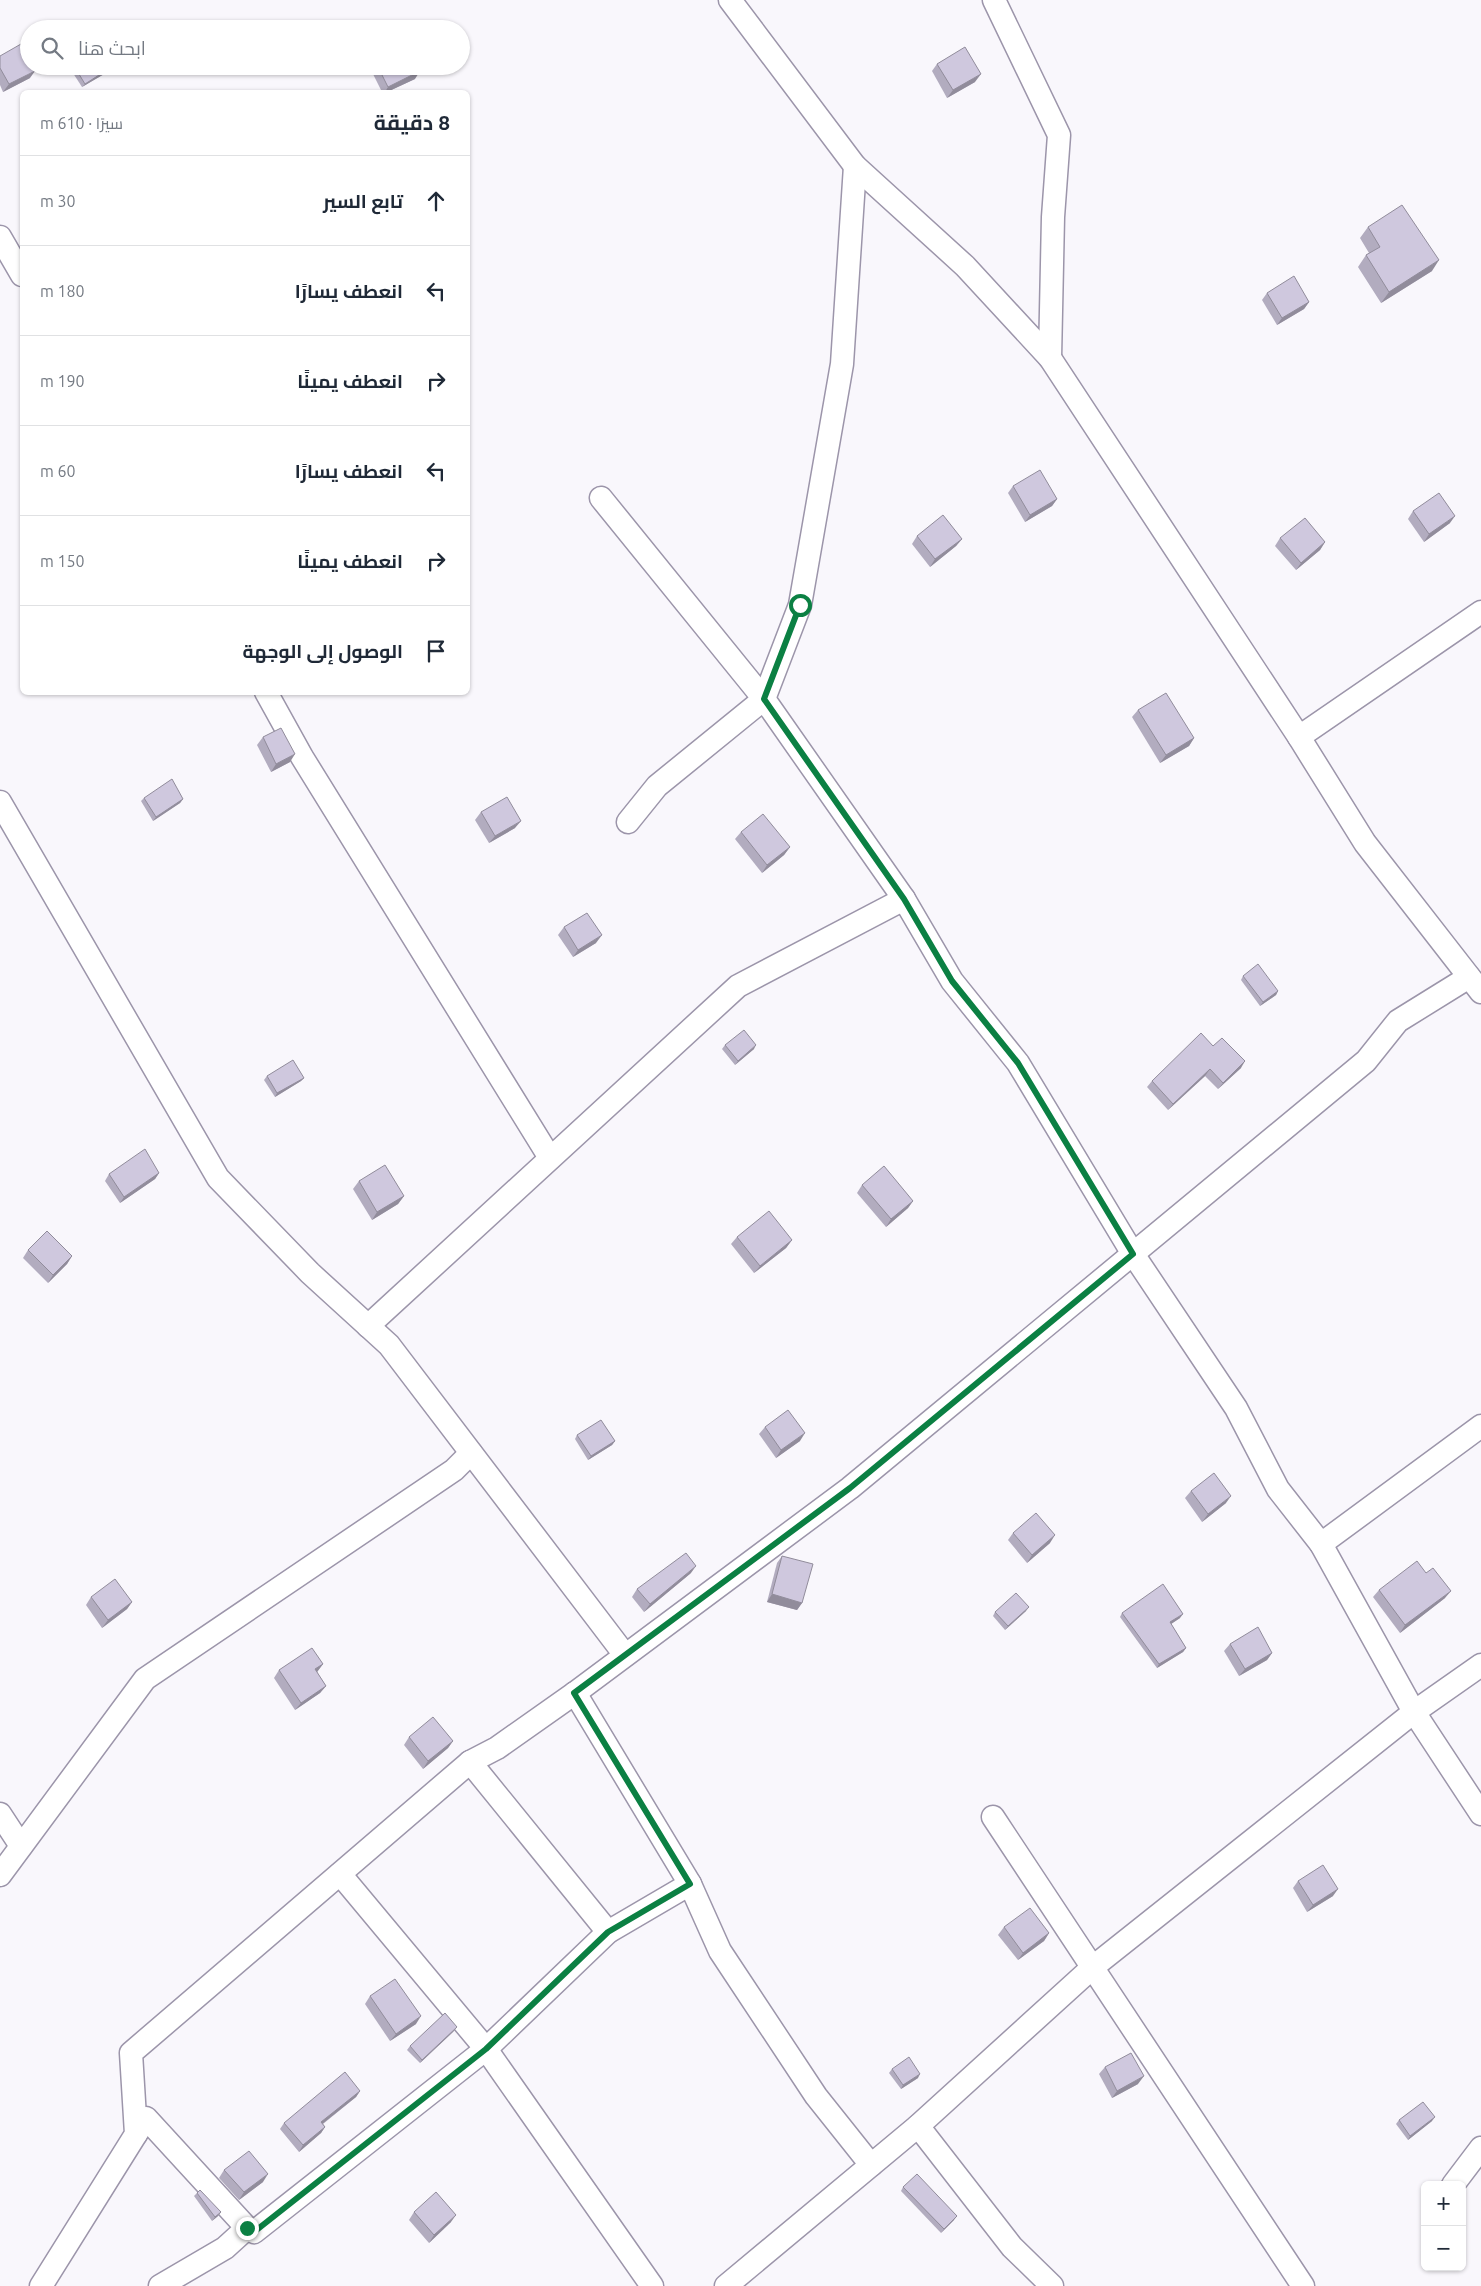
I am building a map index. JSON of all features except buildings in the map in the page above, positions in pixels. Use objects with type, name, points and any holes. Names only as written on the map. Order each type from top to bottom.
[{"type":"street","points":[[136,2134],[131,2053],[470,1762],[497,1748],[574,1693],[850,1488],[1366,1061],[1398,1021],[1475,985],[1365,843],[1299,737],[1050,358],[965,266],[855,166],[730,0]]},
{"type":"street","points":[[994,0],[1059,135],[1053,217],[1050,358]]},
{"type":"street","points":[[628,822],[657,786],[764,699],[800,605],[842,364],[855,166]]},
{"type":"street","points":[[0,237],[20,272]]},
{"type":"street","points":[[601,498],[764,699],[904,899],[952,981],[1018,1063],[1133,1254],[1236,1408],[1278,1488],[1321,1544],[1414,1712],[1481,1814]]},
{"type":"street","points":[[1299,737],[1481,612]]},
{"type":"street","points":[[268,695],[302,758],[550,1158]]},
{"type":"street","points":[[0,802],[218,1178],[310,1273],[389,1345],[625,1655]]},
{"type":"street","points":[[368,1326],[738,986],[904,899]]},
{"type":"street","points":[[1321,1544],[1481,1426]]},
{"type":"street","points":[[0,1875],[145,1679],[454,1470],[472,1453]]},
{"type":"street","points":[[726,2286],[918,2126],[1093,1967],[1414,1712],[1481,1665]]},
{"type":"street","points":[[574,1693],[690,1884],[720,1951],[816,2096],[871,2165]]},
{"type":"street","points":[[470,1762],[608,1932]]},
{"type":"street","points":[[0,1814],[21,1846]]},
{"type":"street","points":[[993,1817],[1303,2286]]},
{"type":"street","points":[[340,1874],[486,2049],[652,2286]]},
{"type":"street","points":[[41,2286],[146,2118],[247,2228],[254,2232],[486,2049],[608,1932],[690,1884]]},
{"type":"street","points":[[918,2126],[1012,2247],[1052,2286]]},
{"type":"street","points":[[1456,2181],[1481,2148]]},
{"type":"street","points":[[160,2286],[225,2248],[247,2228]]},
{"type":"route","points":[[247,2228],[254,2232],[486,2049],[608,1932],[690,1884],[574,1693],[850,1488],[1133,1254],[1018,1063],[952,981],[904,899],[764,699],[800,605]]}]
